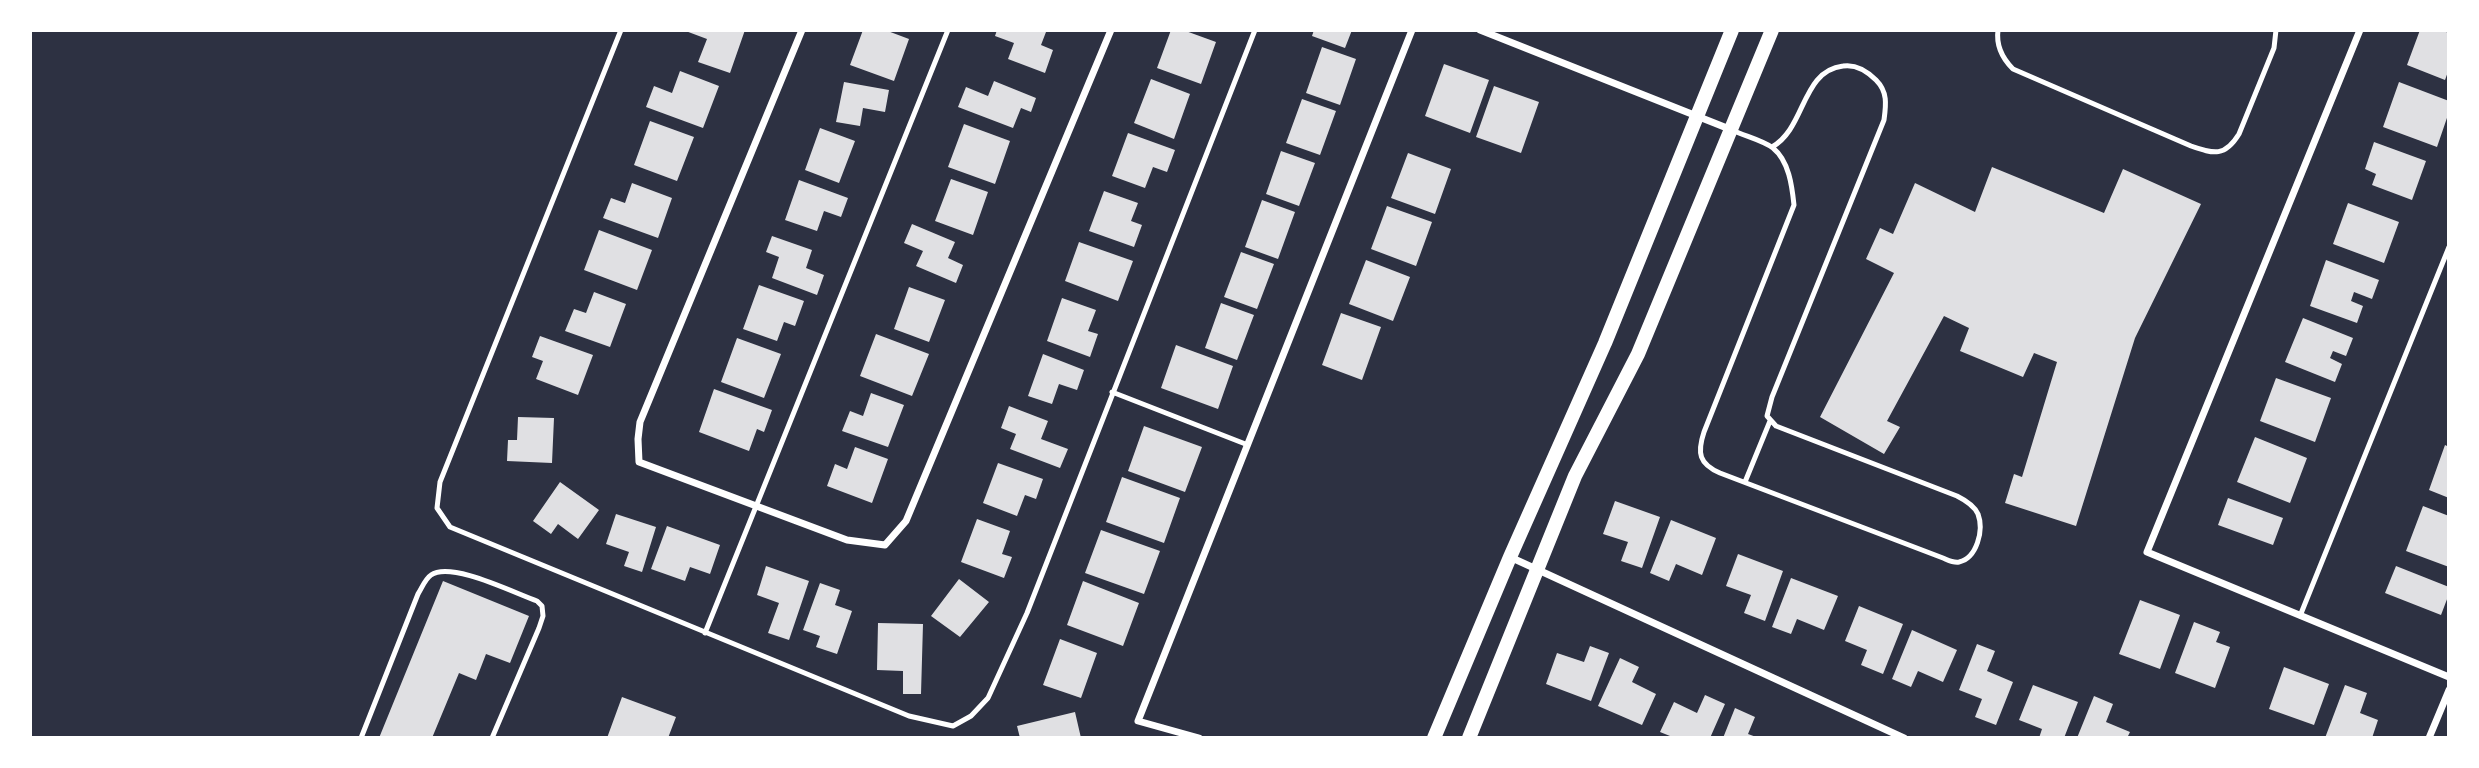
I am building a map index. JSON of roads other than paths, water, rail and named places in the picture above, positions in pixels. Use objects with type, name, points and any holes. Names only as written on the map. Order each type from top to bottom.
[{"type":"main road","points":[[1434,738],[1510,557],[1605,343],[1732,30]]},
{"type":"main road","points":[[1469,738],[1575,476],[1638,354],[1772,30]]},
{"type":"street","points":[[802,30],[640,422],[639,462],[847,540],[885,545],[906,521],[1111,30]]},
{"type":"street","points":[[1199,738],[1138,721],[1412,30]]},
{"type":"street","points":[[1480,30],[1732,130]]},
{"type":"street","points":[[2360,30],[2147,552],[2449,677]]},
{"type":"street","points":[[1510,557],[1904,738]]},
{"type":"street","points":[[2429,738],[2449,690]]},
{"type":"lane","points":[[621,30],[440,482],[437,508],[450,527],[909,716],[953,726],[971,716],[988,698],[1027,613],[1255,30]]},
{"type":"lane","points":[[705,633],[948,30]]},
{"type":"lane","points":[[1998,30],[1998,45],[2013,69],[2191,146],[2213,152],[2223,152],[2233,145],[2239,134],[2274,48],[2276,30]]},
{"type":"lane","points":[[1732,130],[1772,147],[1779,155],[1791,179],[1794,205],[1700,444],[1702,458],[1707,467],[1956,563],[1968,558],[1977,545],[1979,530],[1978,514],[1971,504],[1957,496],[1776,426],[1770,421],[1767,411],[1884,120],[1887,102],[1883,87],[1863,69],[1850,65],[1837,66],[1824,73],[1814,84],[1791,130],[1783,141],[1772,147]]},
{"type":"lane","points":[[2300,616],[2449,247]]},
{"type":"lane","points":[[1112,392],[1248,445]]},
{"type":"lane","points":[[1745,482],[1770,421]]},
{"type":"lane","points":[[361,738],[418,594],[429,576],[440,571],[456,571],[537,601],[542,607],[543,616],[539,628],[492,738]]}]
